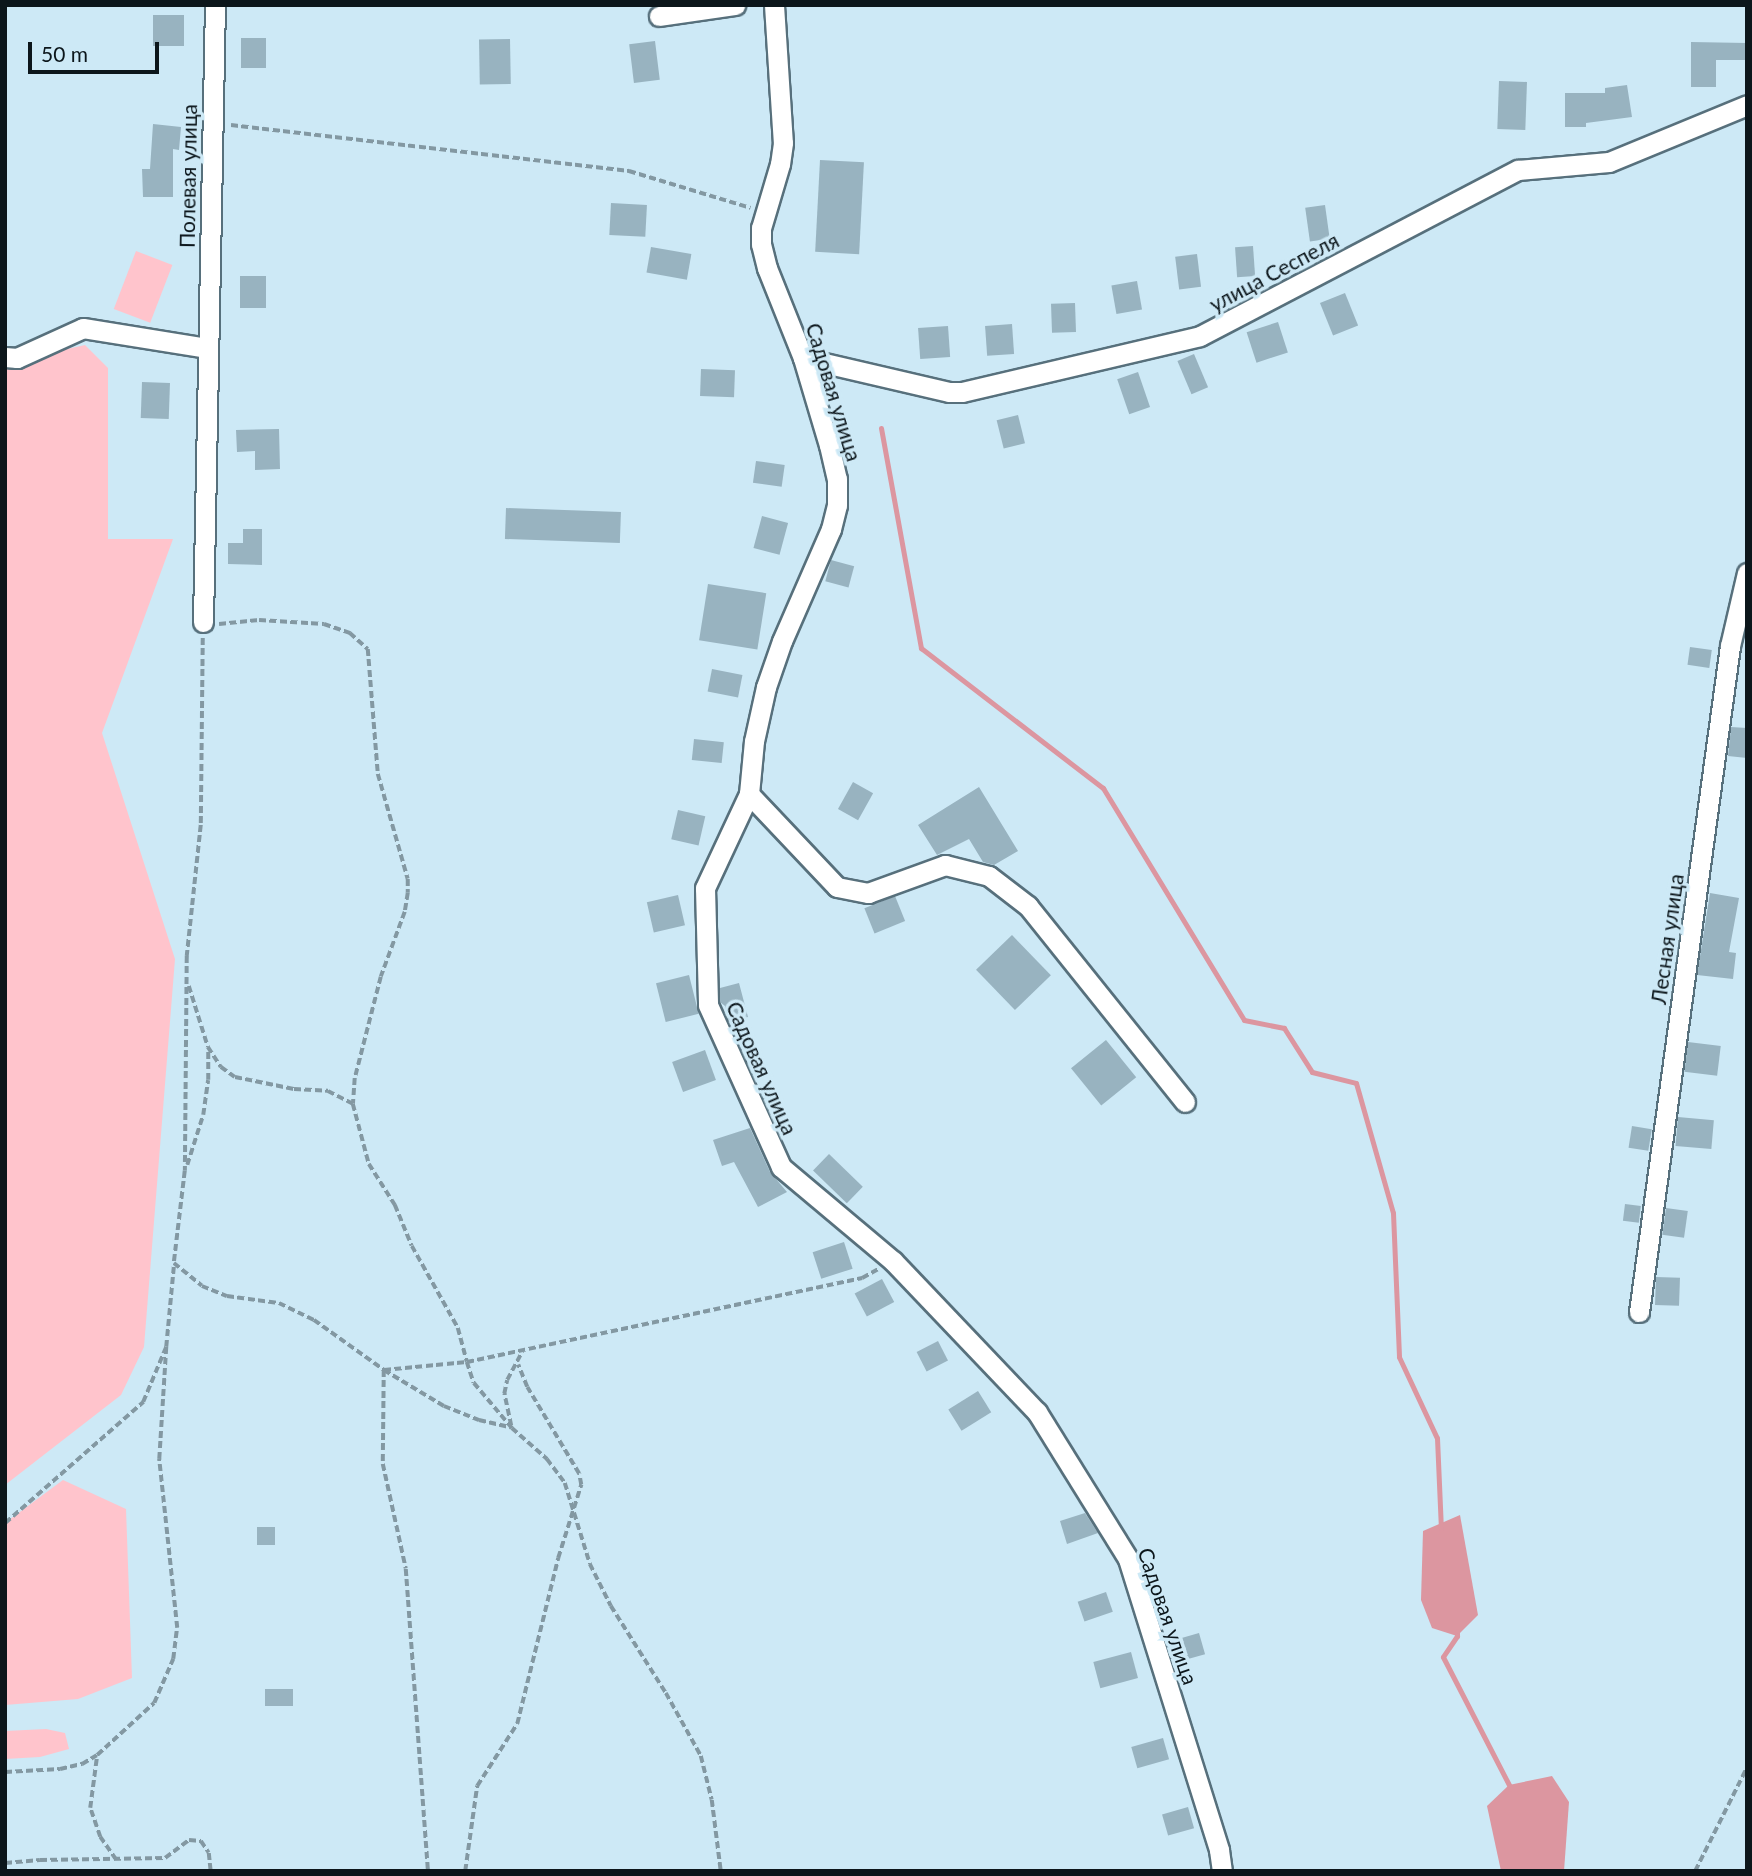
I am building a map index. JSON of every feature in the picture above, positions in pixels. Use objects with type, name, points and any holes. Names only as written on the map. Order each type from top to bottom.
[{"type":"street","name":"Полевая улица","points":[[203,622],[206,348],[215,5]]},
{"type":"street","points":[[659,16],[735,5]]},
{"type":"street","name":"Садовая улица","points":[[774,5],[783,143],[761,244],[766,268],[803,358],[830,445],[837,479],[837,505],[831,529],[782,641],[766,687],[754,741],[749,794],[705,888],[708,1005],[781,1167],[893,1261],[1037,1412],[1128,1559],[1219,1850],[1222,1871]]},
{"type":"street","name":"улица Сеспеля","points":[[803,358],[950,392],[962,392],[1200,336],[1518,170],[1609,162],[1747,105]]},
{"type":"street","points":[[5,357],[17,358],[82,328],[206,348]]},
{"type":"street","name":"Лесная улица","points":[[1639,1312],[1730,646],[1747,573]]},
{"type":"street","points":[[749,794],[837,887],[868,893],[945,865],[989,876],[1028,906],[1185,1102]]},
{"type":"path","points":[[212,122],[629,171],[766,212]]},
{"type":"path","points":[[5,1772],[60,1769],[82,1764],[97,1755],[154,1703],[173,1660],[177,1628],[159,1459],[166,1347],[185,1171],[187,956],[201,825],[203,622],[222,624],[259,620],[324,624],[350,633],[368,649],[378,774],[408,879],[405,912],[381,977],[355,1078],[353,1104],[369,1164],[395,1205],[412,1246],[458,1328],[474,1383],[512,1428],[547,1459],[565,1483],[590,1564],[611,1605],[701,1756],[712,1800],[721,1871]]},
{"type":"path","points":[[187,981],[208,1047],[221,1067],[235,1077],[283,1087],[328,1091],[353,1104]]},
{"type":"path","points":[[185,1171],[203,1115],[208,1080],[208,1047]]},
{"type":"path","points":[[384,1370],[467,1362],[862,1278],[893,1261]]},
{"type":"path","points":[[174,1263],[202,1286],[227,1296],[279,1303],[314,1320],[384,1370],[444,1406],[480,1420],[512,1428]]},
{"type":"path","points":[[5,1523],[143,1402],[166,1347]]},
{"type":"path","points":[[512,1428],[504,1394],[507,1380],[518,1365],[523,1350]]},
{"type":"path","points":[[465,1871],[477,1786],[517,1724],[558,1558],[581,1485],[579,1474],[527,1387],[518,1365]]},
{"type":"path","points":[[384,1370],[383,1464],[406,1569],[428,1871]]},
{"type":"path","points":[[97,1755],[90,1808],[100,1837],[117,1860]]},
{"type":"path","points":[[1695,1871],[1747,1768]]},
{"type":"path","points":[[5,1863],[165,1858],[189,1840],[201,1840],[209,1853],[211,1871]]},
{"type":"shaded area","points":[[136,251],[172,265],[150,323],[114,309]]},
{"type":"shaded area","points":[[85,345],[108,368],[108,539],[173,539],[102,733],[175,959],[144,1347],[121,1395],[5,1485],[5,363]]},
{"type":"shaded area","points":[[63,1480],[126,1509],[132,1678],[78,1699],[5,1705],[5,1523]]},
{"type":"shaded area","points":[[1460,1515],[1478,1615],[1457,1636],[1432,1628],[1421,1600],[1423,1531]]},
{"type":"shaded area","points":[[46,1729],[65,1733],[69,1749],[40,1757],[5,1759],[5,1731]]},
{"type":"shaded area","points":[[1552,1776],[1569,1802],[1564,1871],[1501,1871],[1487,1806],[1509,1785]]},
{"type":"building","points":[[153,15],[184,15],[184,46],[153,46]]},
{"type":"building","points":[[241,38],[266,38],[266,68],[241,68]]},
{"type":"building","points":[[510,39],[511,84],[480,85],[479,40]]},
{"type":"building","points":[[655,41],[660,80],[634,83],[629,44]]},
{"type":"building","points":[[1691,42],[1747,43],[1747,60],[1716,60],[1716,87],[1691,87]]},
{"type":"building","points":[[1499,81],[1527,82],[1525,130],[1497,129]]},
{"type":"building","points":[[1627,85],[1632,117],[1586,123],[1586,127],[1565,127],[1565,93],[1605,93],[1605,88]]},
{"type":"building","points":[[153,124],[181,127],[179,150],[173,149],[173,197],[143,197],[142,169],[150,169]]},
{"type":"building","points":[[820,160],[864,162],[859,254],[815,252]]},
{"type":"building","points":[[611,203],[647,205],[645,237],[609,235]]},
{"type":"building","points":[[1325,205],[1330,239],[1310,241],[1305,208]]},
{"type":"building","points":[[1253,246],[1255,276],[1237,277],[1235,247]]},
{"type":"building","points":[[651,247],[691,254],[687,280],[646,273]]},
{"type":"building","points":[[1197,254],[1201,287],[1179,289],[1175,257]]},
{"type":"building","points":[[240,276],[266,276],[266,308],[240,308]]},
{"type":"building","points":[[1137,281],[1142,310],[1116,314],[1111,286]]},
{"type":"building","points":[[1345,293],[1358,325],[1333,336],[1320,303]]},
{"type":"building","points":[[1075,303],[1076,332],[1052,333],[1051,304]]},
{"type":"building","points":[[1278,322],[1288,352],[1257,363],[1247,332]]},
{"type":"building","points":[[1012,324],[1014,354],[987,356],[985,326]]},
{"type":"building","points":[[948,326],[950,357],[920,359],[918,328]]},
{"type":"building","points":[[1194,354],[1208,387],[1191,394],[1177,361]]},
{"type":"building","points":[[701,369],[735,370],[734,397],[700,396]]},
{"type":"building","points":[[1138,372],[1150,407],[1129,414],[1117,379]]},
{"type":"building","points":[[142,382],[170,383],[169,419],[141,418]]},
{"type":"building","points":[[1018,415],[1025,443],[1004,448],[997,420]]},
{"type":"building","points":[[279,429],[280,469],[255,470],[255,451],[237,452],[236,430]]},
{"type":"building","points":[[756,461],[785,465],[782,487],[753,483]]},
{"type":"building","points":[[506,508],[621,512],[620,543],[505,539]]},
{"type":"building","points":[[762,516],[788,523],[780,555],[753,548]]},
{"type":"building","points":[[243,529],[262,529],[262,565],[228,564],[228,543],[243,543]]},
{"type":"building","points":[[831,560],[854,566],[848,587],[825,581]]},
{"type":"building","points":[[708,584],[766,593],[757,650],[699,640]]},
{"type":"building","points":[[1690,647],[1712,650],[1709,668],[1687,665]]},
{"type":"building","points":[[712,669],[742,675],[738,697],[708,692]]},
{"type":"building","points":[[1731,727],[1747,728],[1747,758],[1728,756]]},
{"type":"building","points":[[694,739],[724,742],[722,763],[692,760]]},
{"type":"building","points":[[853,782],[873,793],[858,820],[838,809]]},
{"type":"building","points":[[979,787],[1018,851],[994,865],[983,862],[969,839],[937,855],[918,825]]},
{"type":"building","points":[[678,810],[705,816],[699,846],[671,839]]},
{"type":"building","points":[[1710,893],[1739,898],[1729,952],[1736,953],[1733,979],[1697,975]]},
{"type":"building","points":[[678,895],[685,925],[654,932],[647,902]]},
{"type":"building","points":[[895,896],[905,921],[875,933],[864,908]]},
{"type":"building","points":[[1012,935],[1051,975],[1015,1010],[976,970]]},
{"type":"building","points":[[689,975],[699,1014],[666,1022],[656,983]]},
{"type":"building","points":[[739,983],[748,1017],[729,1022],[725,1006],[720,1002],[720,988]]},
{"type":"building","points":[[1106,1040],[1136,1077],[1101,1106],[1071,1068]]},
{"type":"building","points":[[1688,1042],[1721,1046],[1717,1076],[1684,1072]]},
{"type":"building","points":[[705,1050],[716,1080],[683,1092],[672,1062]]},
{"type":"building","points":[[774,1086],[795,1131],[782,1137],[761,1092]]},
{"type":"building","points":[[1678,1117],[1714,1120],[1711,1149],[1675,1146]]},
{"type":"building","points":[[1632,1126],[1652,1129],[1648,1151],[1629,1148]]},
{"type":"building","points":[[750,1128],[770,1172],[787,1192],[758,1207],[734,1162],[722,1166],[713,1140]]},
{"type":"building","points":[[829,1154],[863,1187],[847,1203],[813,1171]]},
{"type":"building","points":[[1625,1204],[1641,1206],[1639,1223],[1623,1221]]},
{"type":"building","points":[[1666,1208],[1688,1211],[1684,1238],[1662,1235]]},
{"type":"building","points":[[844,1242],[853,1269],[821,1279],[813,1252]]},
{"type":"building","points":[[1656,1277],[1680,1278],[1679,1306],[1655,1305]]},
{"type":"building","points":[[882,1279],[894,1302],[867,1317],[855,1294]]},
{"type":"building","points":[[938,1341],[948,1361],[927,1371],[917,1352]]},
{"type":"building","points":[[978,1391],[991,1412],[962,1431],[948,1410]]},
{"type":"building","points":[[1085,1513],[1098,1533],[1067,1544],[1060,1521]]},
{"type":"building","points":[[257,1527],[275,1527],[275,1545],[257,1545]]},
{"type":"building","points":[[1106,1592],[1113,1612],[1084,1622],[1078,1602]]},
{"type":"building","points":[[1199,1633],[1205,1654],[1178,1662],[1172,1641]]},
{"type":"building","points":[[1131,1652],[1138,1678],[1100,1688],[1093,1662]]},
{"type":"building","points":[[265,1689],[293,1689],[293,1706],[265,1706]]},
{"type":"building","points":[[1163,1738],[1169,1759],[1137,1768],[1131,1747]]},
{"type":"building","points":[[1188,1807],[1194,1828],[1168,1836],[1162,1814]]},
{"type":"waterway","points":[[881,428],[921,648],[1103,788],[1244,1020],[1284,1028],[1312,1072],[1356,1083],[1393,1213],[1399,1357],[1437,1438],[1441,1528]]},
{"type":"waterway","points":[[1457,1631],[1457,1636],[1443,1657],[1511,1789]]}]
